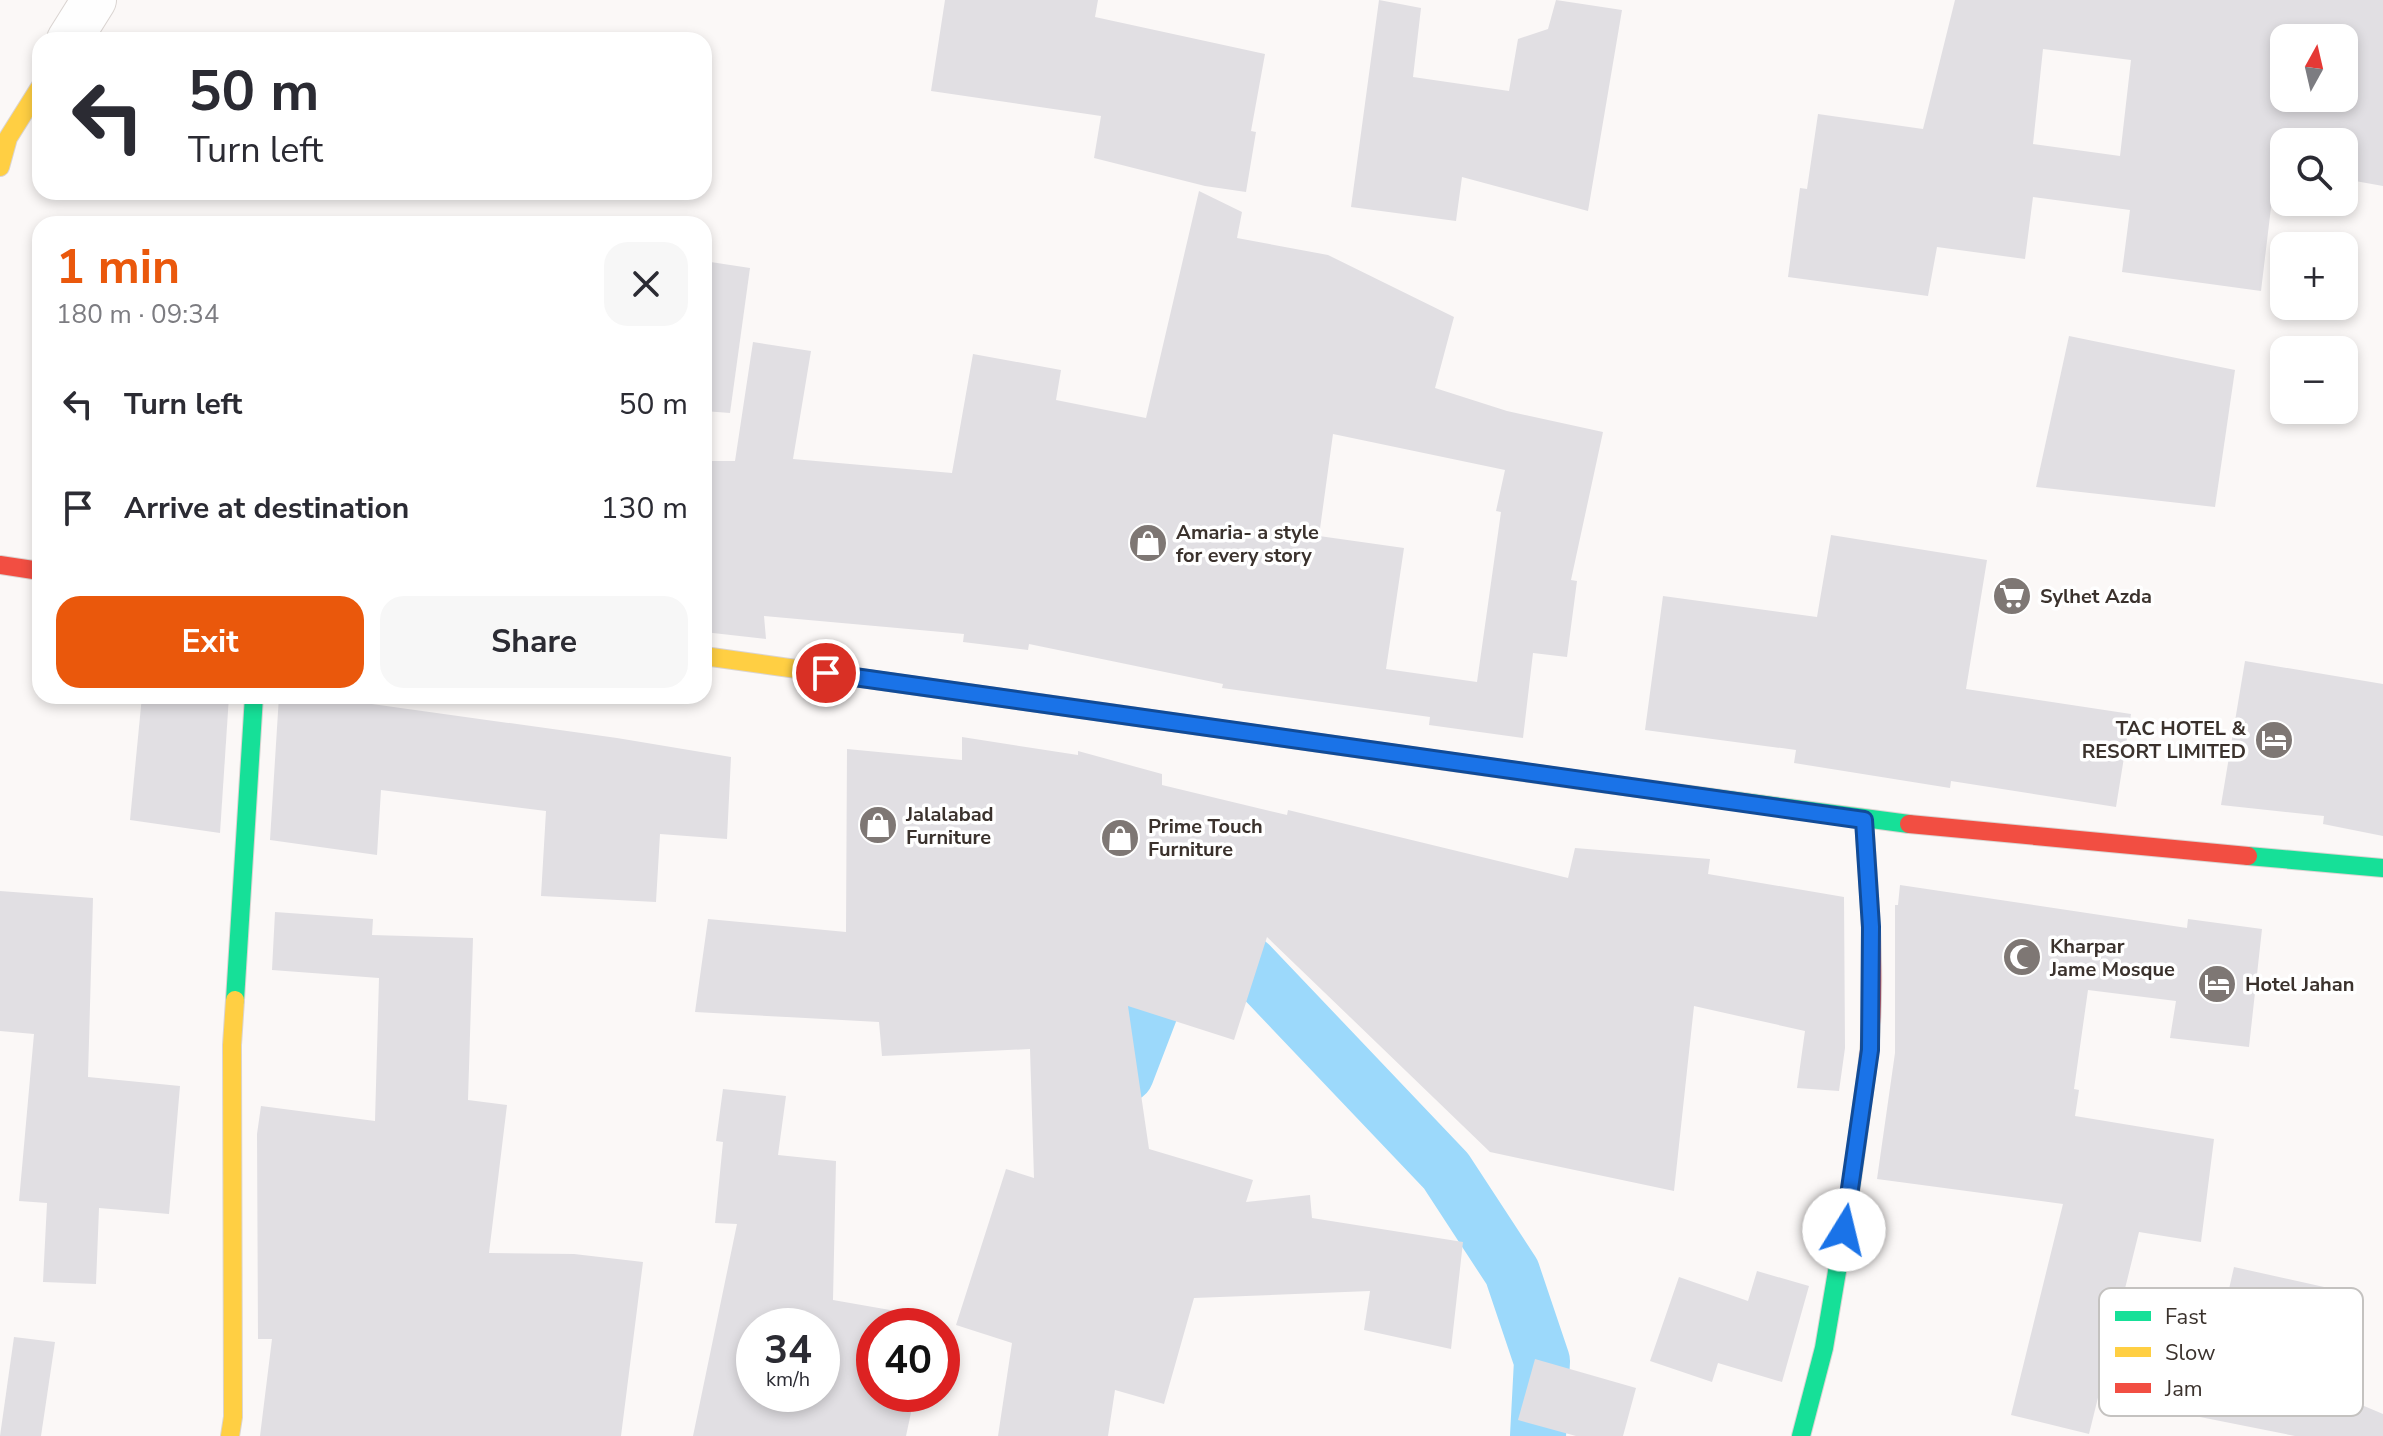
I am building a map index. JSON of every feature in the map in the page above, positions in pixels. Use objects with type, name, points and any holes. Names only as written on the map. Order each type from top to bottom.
[{"type":"main road","points":[[0,167],[8,138],[32,100]]},
{"type":"main road","points":[[0,565],[32,570]]},
{"type":"main road","points":[[712,657],[1864,820],[2383,868]]},
{"type":"main road","points":[[230,1436],[233,1417],[232,1045],[253,704]]},
{"type":"main road","points":[[1801,1436],[1824,1348],[1870,1050],[1871,927],[1864,820]]},
{"type":"street","points":[[74,32],[94,0]]},
{"type":"building","points":[[945,0],[1098,0],[1095,17],[1265,54],[1251,131],[1256,132],[1246,192],[1205,186],[1094,158],[1101,116],[931,91]]},
{"type":"building","points":[[1379,0],[1421,8],[1413,77],[1509,91],[1518,39],[1548,29],[1556,0],[1622,10],[1588,211],[1462,177],[1456,221],[1351,207]]},
{"type":"building","points":[[1955,0],[2383,0],[2383,186],[2358,182],[2358,128],[2270,128],[2270,216],[2261,291],[2122,272],[2130,210],[2033,197],[2025,259],[1937,247],[1928,296],[1788,277],[1800,188],[1807,189],[1818,114],[1923,129]],"holes":[[[2043,49],[2131,60],[2120,156],[2033,144]]]},
{"type":"building","points":[[1199,191],[1242,212],[1237,238],[1328,255],[1454,317],[1435,388],[1507,411],[1603,432],[1571,580],[1577,581],[1567,657],[1533,653],[1523,738],[1429,725],[1430,717],[1222,688],[1223,684],[1029,644],[1028,650],[963,642],[964,634],[764,616],[766,639],[712,633],[712,461],[735,461],[753,342],[811,351],[793,459],[952,473],[973,354],[1061,370],[1056,400],[1146,418]],"holes":[[[1333,434],[1505,470],[1496,511],[1501,512],[1477,682],[1386,669],[1404,548],[1319,536]]]},
{"type":"building","points":[[712,262],[750,268],[730,413],[712,412]]},
{"type":"building","points":[[2069,336],[2235,370],[2215,507],[2036,487]]},
{"type":"building","points":[[1831,535],[1987,560],[1966,689],[2131,714],[2116,807],[1951,781],[1950,788],[1794,763],[1796,750],[1645,730],[1663,596],[1817,617]]},
{"type":"building","points":[[2245,661],[2383,684],[2383,836],[2323,824],[2324,816],[2221,805]]},
{"type":"building","points":[[141,704],[228,704],[220,833],[130,820]]},
{"type":"building","points":[[278,704],[372,704],[731,757],[727,839],[660,834],[656,902],[541,896],[546,811],[381,790],[377,855],[270,840]]},
{"type":"building","points":[[962,737],[1078,755],[1078,751],[1162,774],[1162,785],[1287,815],[1288,810],[1568,878],[1575,848],[1710,859],[1708,874],[1844,897],[1845,1048],[1839,1091],[1797,1088],[1805,1031],[1694,1006],[1674,1191],[1490,1152],[1267,937],[1234,1040],[1128,1006],[1149,1149],[1253,1180],[1246,1202],[1310,1195],[1312,1218],[1463,1242],[1451,1349],[1364,1330],[1370,1291],[1194,1298],[1164,1404],[1115,1390],[1108,1436],[998,1436],[1012,1343],[960,1326],[960,1313],[1006,1169],[1034,1178],[1030,1049],[882,1056],[879,1022],[695,1012],[708,919],[846,932],[847,749],[962,760]]},
{"type":"building","points":[[1900,885],[2187,928],[2188,919],[2262,929],[2249,1047],[2170,1038],[2176,1001],[2088,990],[2074,1089],[2079,1090],[2075,1116],[2214,1139],[2201,1242],[2139,1232],[2125,1288],[2099,1288],[2099,1394],[2089,1434],[2011,1415],[2063,1204],[1877,1179],[1895,1053],[1895,905],[1898,905]]},
{"type":"building","points":[[0,891],[93,898],[88,1077],[180,1086],[169,1214],[99,1208],[96,1284],[43,1282],[47,1203],[19,1201],[34,1034],[0,1031]]},
{"type":"building","points":[[275,912],[373,919],[372,935],[473,938],[468,1100],[507,1105],[489,1253],[574,1254],[643,1262],[621,1436],[260,1436],[272,1339],[258,1339],[257,1134],[261,1106],[375,1121],[379,978],[272,970]]},
{"type":"building","points":[[723,1089],[786,1096],[778,1155],[836,1161],[833,1300],[879,1308],[856,1308],[856,1412],[911,1412],[906,1436],[693,1436],[737,1224],[715,1223],[723,1142],[716,1141]]},
{"type":"building","points":[[2234,1267],[2328,1288],[2229,1288]]},
{"type":"building","points":[[1757,1271],[1809,1286],[1782,1382],[1718,1363],[1712,1382],[1650,1361],[1679,1277],[1748,1301]]},
{"type":"building","points":[[14,1337],[55,1342],[41,1436],[0,1436]]},
{"type":"building","points":[[1535,1359],[1636,1388],[1623,1436],[1576,1436],[1518,1420]]},
{"type":"building","points":[[2363,1406],[2383,1414],[2383,1436],[2295,1436],[2200,1417],[2363,1416]]},
{"type":"waterway","points":[[1077,1059],[1126,1074],[1180,933],[1249,964],[1446,1171],[1512,1272],[1542,1361],[1538,1436]]},
{"type":"traffic: fast","points":[[235,1000],[254,704]]},
{"type":"traffic: fast","points":[[1579,780],[1909,824]]},
{"type":"traffic: fast","points":[[2248,856],[2383,868]]},
{"type":"traffic: fast","points":[[1801,1436],[1824,1348],[1866,1077]]},
{"type":"traffic: slow","points":[[0,167],[8,138],[32,100]]},
{"type":"traffic: slow","points":[[712,657],[1081,709]]},
{"type":"traffic: slow","points":[[230,1436],[233,1417],[232,1045],[235,1000]]},
{"type":"traffic: jam","points":[[0,565],[32,570]]},
{"type":"traffic: jam","points":[[1081,709],[1579,780]]},
{"type":"traffic: jam","points":[[1864,820],[1872,981],[1866,1077]]},
{"type":"traffic: jam","points":[[1909,824],[2248,856]]},
{"type":"place","name":"Amaria- a style for every story","points":[[1148,543]]},
{"type":"place","name":"Sylhet Azda","points":[[2012,596]]},
{"type":"place","name":"TAC HOTEL & RESORT LIMITED","points":[[2274,740]]},
{"type":"place","name":"Jalalabad Furniture","points":[[878,825]]},
{"type":"place","name":"Prime Touch Furniture","points":[[1120,838]]},
{"type":"place","name":"Kharpar Jame Mosque","points":[[2022,957]]},
{"type":"place","name":"Hotel Jahan","points":[[2217,984]]},
{"type":"route","points":[[826,673],[1864,820],[1871,927],[1870,1050],[1844,1230]]}]
